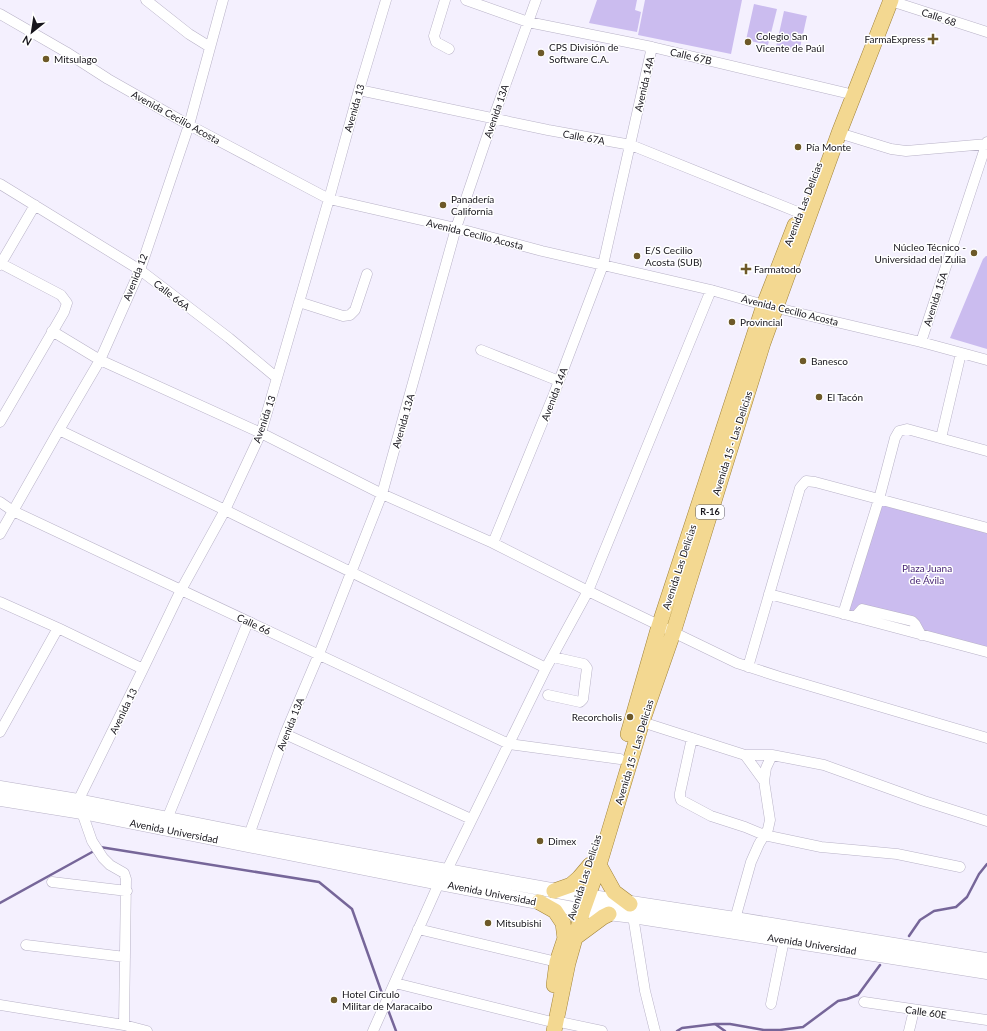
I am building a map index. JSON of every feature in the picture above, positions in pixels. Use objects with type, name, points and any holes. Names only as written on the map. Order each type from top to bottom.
[{"type":"main road","name":"Avenida Las Delicias","points":[[551,1026],[557,962],[570,938],[594,865],[620,759],[666,629],[800,213],[872,27],[888,0]]},
{"type":"main road","name":"R-16","points":[[771,306],[839,133],[888,0]]},
{"type":"main road","name":"Avenida 15 - Las Delicias","points":[[594,865],[642,722],[666,629]]},
{"type":"main road","points":[[554,891],[571,885],[594,865],[614,892],[631,910]]},
{"type":"main road","points":[[539,902],[555,911],[570,938],[609,914]]},
{"type":"main road","name":"R-16","points":[[551,1026],[568,963],[570,938]]},
{"type":"street","points":[[146,0],[189,34],[210,47]]},
{"type":"street","name":"Avenida 12","points":[[0,534],[100,360],[140,270],[189,125],[223,0]]},
{"type":"street","name":"Avenida 13","points":[[80,806],[181,590],[225,510],[261,433],[386,0]]},
{"type":"street","points":[[445,0],[434,36],[436,42],[449,49]]},
{"type":"street","name":"Calle 67B","points":[[466,0],[528,22],[652,47],[846,93]]},
{"type":"street","name":"Avenida 13A","points":[[249,835],[285,734],[319,654],[382,494],[456,228],[536,0]]},
{"type":"street","name":"Calle 68","points":[[888,0],[987,32]]},
{"type":"street","name":"Avenida Cecilio Acosta","points":[[0,14],[66,52],[108,79],[189,125],[329,199],[456,228],[603,265],[711,290],[921,342],[987,360]]},
{"type":"street","name":"Avenida 14A","points":[[493,543],[559,381],[603,265],[652,47]]},
{"type":"street","name":"Calle 67A","points":[[359,90],[493,119],[631,145],[800,213]]},
{"type":"street","points":[[839,133],[891,149],[906,151],[987,143]]},
{"type":"street","name":"Avenida 15A","points":[[921,342],[987,143]]},
{"type":"street","name":"Calle 66A","points":[[0,184],[140,270],[229,338],[277,378]]},
{"type":"street","points":[[0,422],[64,312],[67,303],[61,295],[0,264],[35,205]]},
{"type":"street","points":[[299,302],[343,316],[350,315],[355,310],[367,274]]},
{"type":"street","points":[[373,1031],[442,878],[546,668],[588,591],[711,290]]},
{"type":"street","points":[[52,331],[100,360],[261,433],[382,494],[493,543],[737,663],[795,682],[987,738]]},
{"type":"street","points":[[482,350],[559,381]]},
{"type":"street","points":[[941,438],[961,353]]},
{"type":"street","points":[[843,614],[879,499],[895,438],[899,431],[907,429],[987,451]]},
{"type":"street","points":[[59,430],[546,668]]},
{"type":"street","points":[[748,667],[800,488],[806,481],[815,482],[987,528]]},
{"type":"street","name":"Calle 66","points":[[0,502],[13,511],[509,744],[620,759]]},
{"type":"street","points":[[770,594],[987,652]]},
{"type":"street","points":[[0,602],[143,669]]},
{"type":"street","points":[[167,819],[248,622]]},
{"type":"street","points":[[0,732],[58,628]]},
{"type":"street","points":[[548,694],[580,702],[583,699],[587,668],[584,664],[553,656]]},
{"type":"street","points":[[642,722],[745,755],[772,755],[824,765],[924,801],[987,821]]},
{"type":"street","points":[[285,734],[471,819]]},
{"type":"street","points":[[692,738],[680,797],[681,800],[711,816],[764,835],[821,847],[897,854],[960,867]]},
{"type":"street","points":[[745,755],[764,781]]},
{"type":"street","points":[[735,919],[751,862],[768,829],[770,820],[764,781],[766,768],[772,755]]},
{"type":"street","name":"Avenida Universidad","points":[[0,788],[80,806],[442,878],[554,891],[609,914],[631,910],[784,940],[987,972]]},
{"type":"street","name":"Avenida Universidad","points":[[0,799],[80,806],[167,819],[249,835],[442,878],[539,902],[581,903],[631,910],[735,919],[987,960]]},
{"type":"street","points":[[80,806],[92,841],[103,858],[110,865],[124,873],[126,879],[124,1026]]},
{"type":"street","points":[[52,882],[126,891]]},
{"type":"street","points":[[631,910],[645,991],[654,1031]]},
{"type":"street","points":[[418,929],[557,962]]},
{"type":"street","points":[[771,1004],[784,940]]},
{"type":"street","points":[[26,944],[125,957]]},
{"type":"street","points":[[394,984],[551,1026],[602,1031]]},
{"type":"street","name":"Calle 60E","points":[[864,1002],[987,1020]]},
{"type":"street","points":[[0,1005],[147,1031]]},
{"type":"street","points":[[909,1031],[914,1010]]},
{"type":"green space","points":[[597,0],[637,0],[635,10],[641,12],[637,32],[589,23]]},
{"type":"green space","points":[[645,0],[742,0],[731,54],[638,35]]},
{"type":"green space","points":[[754,4],[777,9],[768,45],[746,40]]},
{"type":"green space","points":[[784,11],[807,16],[799,52],[776,47]]},
{"type":"green space","points":[[986,256],[987,349],[950,338],[983,259]]},
{"type":"green space","name":"Plaza Juana de Ávila","points":[[880,501],[987,530],[987,651],[845,612]]},
{"type":"waterway","points":[[100,847],[319,882],[352,909],[384,999]]},
{"type":"waterway","points":[[0,903],[94,851]]},
{"type":"waterway","points":[[909,936],[920,920],[934,911],[956,907],[967,897],[979,874],[987,864]]},
{"type":"waterway","points":[[715,1024],[730,1024],[764,1030],[780,1030],[803,1027],[838,1001],[858,995],[880,965]]},
{"type":"waterway","points":[[387,1007],[396,1031]]},
{"type":"waterway","points":[[677,1031],[682,1028],[715,1024],[725,1031]]},
{"type":"place","name":"FarmaExpress","points":[[933,39]]},
{"type":"place","name":"Colegio San Vicente de Paúl","points":[[748,42]]},
{"type":"place","name":"CPS División de Software C.A.","points":[[541,53]]},
{"type":"place","name":"Mitsulago","points":[[46,59]]},
{"type":"place","name":"Pía Monte","points":[[798,147]]},
{"type":"place","name":"Panadería California","points":[[443,205]]},
{"type":"place","name":"Núcleo Técnico - Universidad del Zulia","points":[[974,253]]},
{"type":"place","name":"E/S Cecilio Acosta (SUB)","points":[[637,256]]},
{"type":"place","name":"Farmatodo","points":[[746,269]]},
{"type":"place","name":"Provincial","points":[[732,322]]},
{"type":"place","name":"Banesco","points":[[803,361]]},
{"type":"place","name":"El Tacón","points":[[819,397]]},
{"type":"place","name":"Recorcholis","points":[[630,717]]},
{"type":"place","name":"Dimex","points":[[540,841]]},
{"type":"place","name":"Mitsubishi","points":[[488,923]]},
{"type":"place","name":"Hotel Circulo Militar de Maracaibo","points":[[334,1000]]}]
